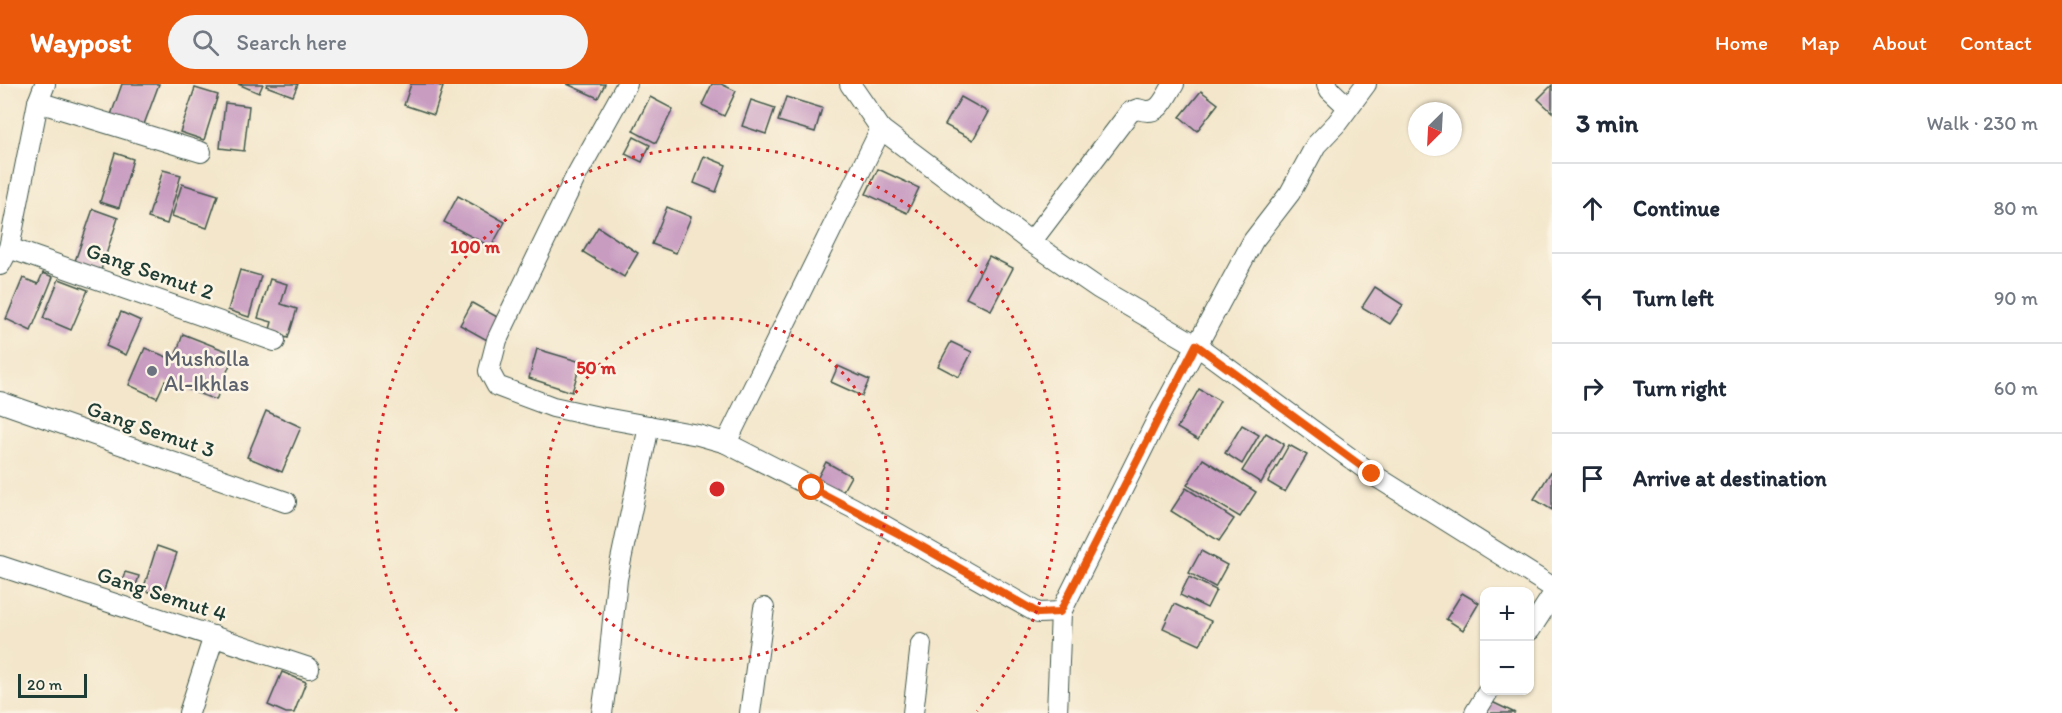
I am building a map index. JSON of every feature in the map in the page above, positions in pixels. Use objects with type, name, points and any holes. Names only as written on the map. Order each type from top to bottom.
[{"type":"street","points":[[627,84],[576,176],[504,323],[489,371],[497,386],[553,407],[698,435],[726,443],[853,508],[1038,613],[1060,612]]},
{"type":"street","points":[[850,84],[881,129],[1032,242],[1098,288],[1196,345],[1372,474],[1552,586]]},
{"type":"street","points":[[1032,242],[1130,112],[1138,109],[1148,112],[1155,110],[1174,84]]},
{"type":"street","points":[[1327,84],[1330,90],[1348,107]]},
{"type":"street","points":[[1057,713],[1060,612],[1196,345],[1253,241],[1290,193],[1316,145],[1337,123],[1366,84]]},
{"type":"street","points":[[4,256],[42,93],[201,152]]},
{"type":"street","points":[[726,443],[881,129]]},
{"type":"street","name":"Gang Semut 2","points":[[4,256],[274,341]]},
{"type":"street","name":"Gang Semut 3","points":[[0,402],[286,502]]},
{"type":"street","points":[[602,713],[617,579],[649,426]]},
{"type":"street","name":"Gang Semut 4","points":[[0,566],[309,668]]},
{"type":"street","points":[[1534,624],[1552,596]]},
{"type":"street","points":[[750,713],[764,608]]},
{"type":"street","points":[[189,713],[214,636]]},
{"type":"street","points":[[913,713],[921,644]]},
{"type":"street","points":[[1475,713],[1487,695]]},
{"type":"building","points":[[122,84],[159,84],[143,127],[111,115]]},
{"type":"building","points":[[238,84],[263,84],[259,93]]},
{"type":"building","points":[[267,84],[298,84],[293,96],[266,86]]},
{"type":"building","points":[[411,84],[435,84],[443,87],[434,115],[404,105]]},
{"type":"building","points":[[567,84],[605,84],[598,98]]},
{"type":"building","points":[[712,84],[721,84],[736,91],[724,116],[702,105]]},
{"type":"building","points":[[1552,85],[1552,112],[1538,99]]},
{"type":"building","points":[[195,88],[218,95],[204,140],[180,132]]},
{"type":"building","points":[[1201,91],[1218,104],[1197,131],[1180,117]]},
{"type":"building","points":[[650,97],[673,109],[656,143],[633,131]]},
{"type":"building","points":[[786,97],[822,108],[815,132],[778,121]]},
{"type":"building","points":[[961,97],[988,112],[973,140],[945,125]]},
{"type":"building","points":[[751,100],[775,108],[766,134],[742,126]]},
{"type":"building","points":[[225,103],[249,106],[244,151],[220,148]]},
{"type":"building","points":[[634,137],[650,145],[642,162],[625,154]]},
{"type":"building","points":[[115,153],[133,159],[119,208],[100,202]]},
{"type":"building","points":[[704,156],[726,165],[716,192],[694,183]]},
{"type":"building","points":[[878,169],[919,188],[907,213],[866,194]]},
{"type":"building","points":[[163,170],[181,175],[167,224],[148,218]]},
{"type":"building","points":[[182,184],[218,195],[207,228],[172,216]]},
{"type":"building","points":[[458,196],[505,222],[491,247],[444,222]]},
{"type":"building","points":[[667,207],[691,217],[676,253],[652,244]]},
{"type":"building","points":[[93,209],[118,218],[100,273],[74,264]]},
{"type":"building","points":[[598,227],[638,253],[624,277],[583,252]]},
{"type":"building","points":[[989,256],[1013,268],[991,310],[966,298]]},
{"type":"building","points":[[240,270],[261,276],[249,317],[228,310]]},
{"type":"building","points":[[43,273],[53,277],[31,331],[6,319],[23,278],[38,284]]},
{"type":"building","points":[[59,279],[88,290],[71,330],[43,318]]},
{"type":"building","points":[[270,279],[287,284],[281,304],[297,309],[288,338],[269,333],[272,322],[258,318]]},
{"type":"building","points":[[1375,287],[1403,305],[1390,324],[1362,307]]},
{"type":"building","points":[[472,303],[499,318],[487,340],[460,325]]},
{"type":"building","points":[[121,312],[141,321],[126,355],[106,346]]},
{"type":"building","points":[[183,334],[234,354],[216,400],[165,381],[157,398],[129,385],[145,348],[174,360]]},
{"type":"building","points":[[951,342],[972,352],[959,377],[938,366]]},
{"type":"building","points":[[537,349],[581,362],[572,392],[529,378]]},
{"type":"building","points":[[838,366],[869,380],[862,396],[831,382]]},
{"type":"building","points":[[1199,389],[1220,401],[1198,440],[1177,428]]},
{"type":"building","points":[[266,411],[301,427],[282,472],[247,457]]},
{"type":"building","points":[[1242,425],[1259,435],[1242,464],[1225,453]]},
{"type":"building","points":[[1266,433],[1284,444],[1261,483],[1242,471]]},
{"type":"building","points":[[1289,445],[1307,455],[1285,492],[1268,482]]},
{"type":"building","points":[[1203,459],[1256,492],[1240,517],[1187,485]]},
{"type":"building","points":[[826,462],[851,476],[840,496],[815,483]]},
{"type":"building","points":[[1552,470],[1552,510],[1534,499]]},
{"type":"building","points":[[1186,488],[1234,519],[1219,541],[1171,511]]},
{"type":"building","points":[[157,546],[177,553],[162,596],[143,590]]},
{"type":"building","points":[[1201,551],[1227,565],[1215,587],[1189,573]]},
{"type":"building","points":[[125,572],[139,576],[134,592],[120,588]]},
{"type":"building","points":[[1189,577],[1216,590],[1207,608],[1180,595]]},
{"type":"building","points":[[1462,593],[1479,603],[1463,630],[1446,619]]},
{"type":"building","points":[[1174,604],[1211,621],[1200,645],[1163,628]]},
{"type":"building","points":[[282,672],[306,682],[294,713],[286,713],[268,705]]},
{"type":"building","points":[[1492,702],[1515,713],[1487,713]]},
{"type":"place","name":"Musholla Al-Ikhlas","points":[[152,371]]},
{"type":"route","points":[[812,488],[853,508],[1038,613],[1060,612],[1196,345],[1372,474]]}]
